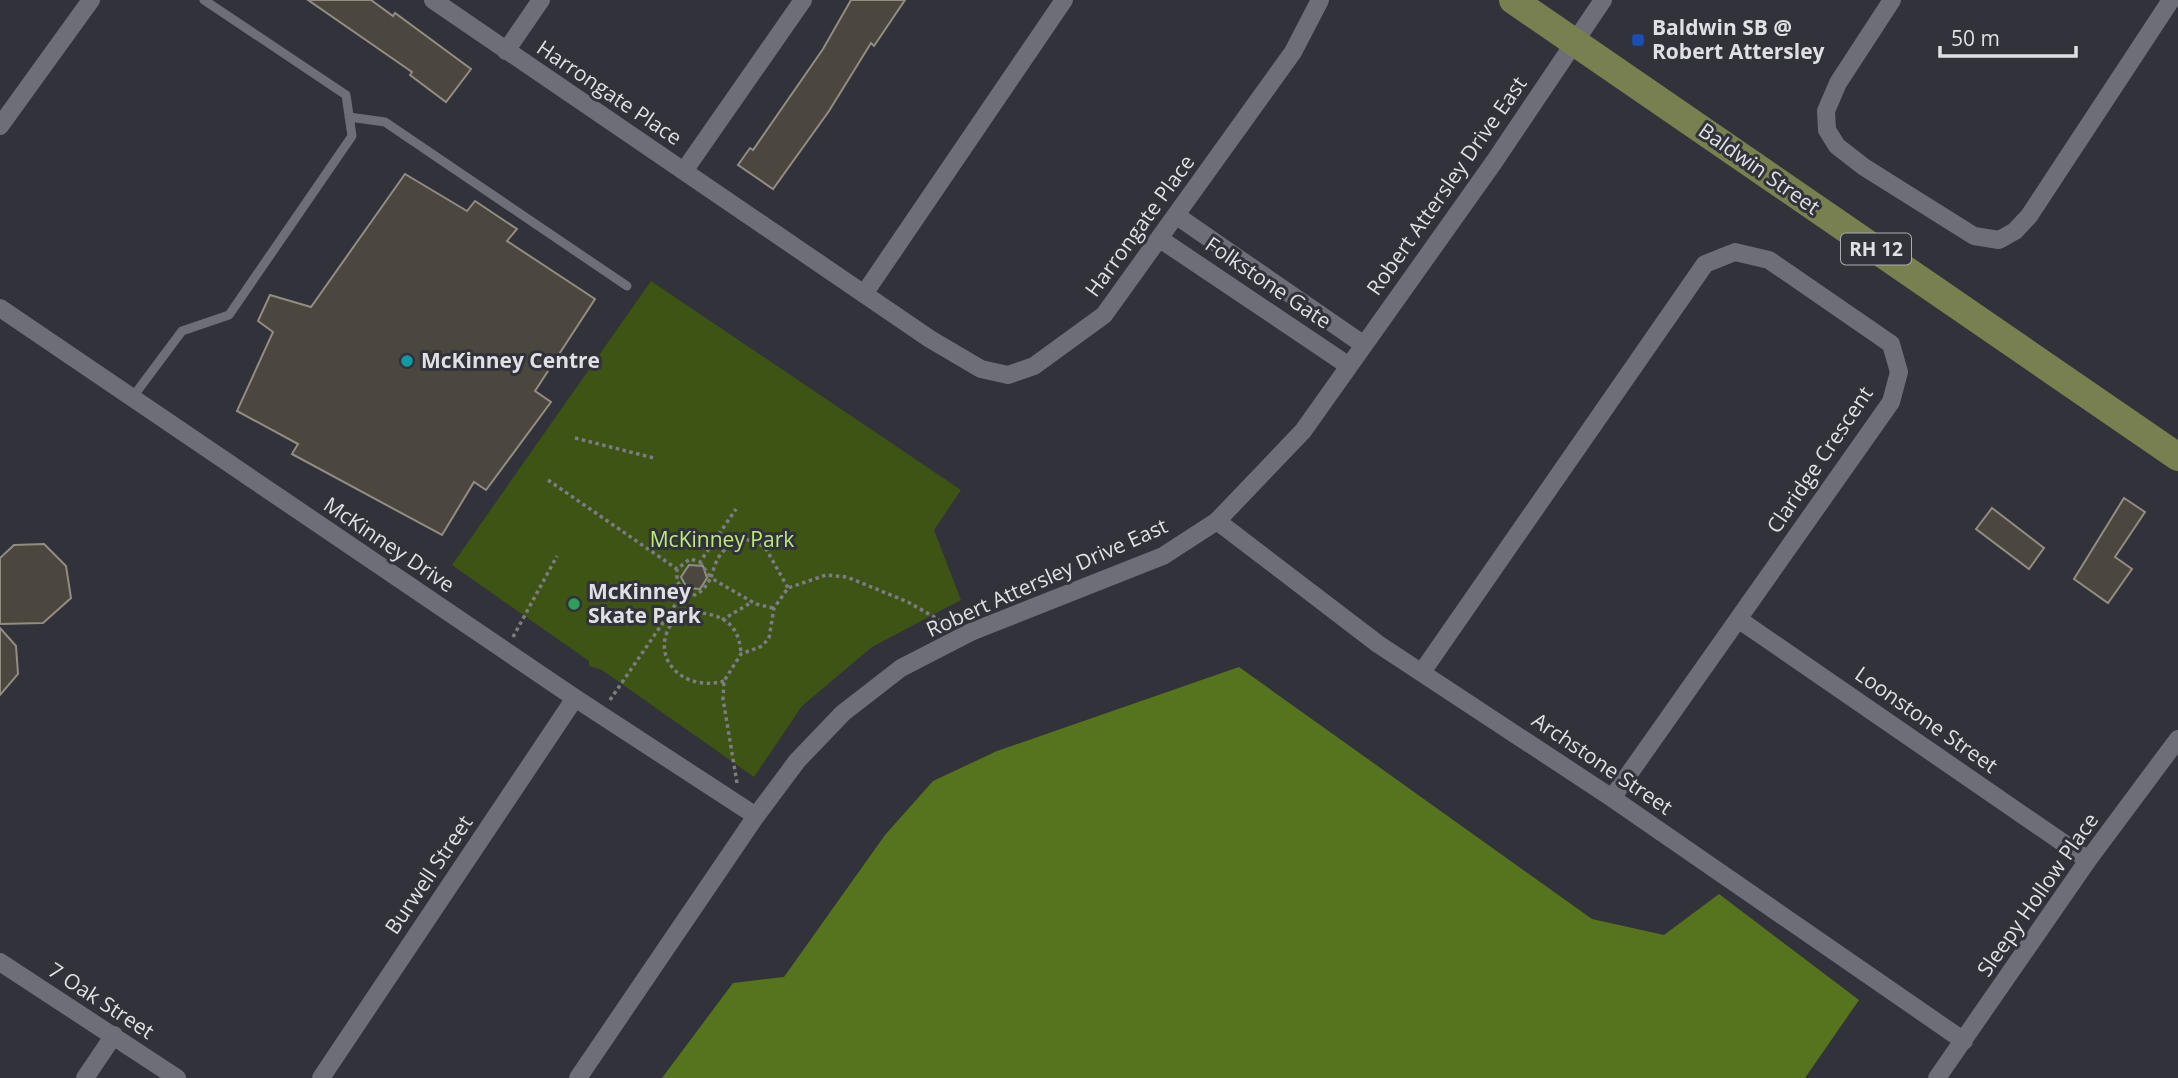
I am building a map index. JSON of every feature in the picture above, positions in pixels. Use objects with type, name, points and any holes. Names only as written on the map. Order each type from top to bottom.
[{"type":"main road","name":"Baldwin Street","points":[[1513,0],[2178,457]]},
{"type":"street","points":[[0,126],[91,0]]},
{"type":"street","name":"Harrongate Place","points":[[433,0],[930,340],[981,369],[1008,375],[1034,366],[1104,316],[1293,52],[1320,0]]},
{"type":"street","points":[[506,51],[541,0]]},
{"type":"street","points":[[684,172],[803,0]]},
{"type":"street","points":[[864,294],[1064,0]]},
{"type":"street","name":"Robert Attersley Drive East","points":[[578,1078],[756,816],[797,761],[844,713],[901,668],[965,635],[1163,556],[1217,521],[1303,431],[1494,162],[1603,0]]},
{"type":"street","points":[[1892,0],[1838,83],[1826,111],[1827,130],[1837,146],[1864,167],[1974,236],[1999,240],[2015,231],[2029,216],[2171,0]]},
{"type":"street","name":"Folkstone Gate","points":[[1177,216],[1364,345]]},
{"type":"street","name":"Folkstone Gate","points":[[1160,239],[1349,366]]},
{"type":"street","name":"Claridge Crescent","points":[[1422,672],[1705,264],[1735,252],[1769,260],[1891,344],[1899,372],[1891,402],[1612,797]]},
{"type":"street","name":"McKinney Drive","points":[[0,308],[600,715],[756,816]]},
{"type":"street","name":"Archstone Street","points":[[1217,521],[1378,644],[1612,797],[1964,1041]]},
{"type":"street","name":"Loonstone Street","points":[[1738,619],[2088,859]]},
{"type":"street","name":"Burwell Street","points":[[321,1078],[575,698]]},
{"type":"street","name":"Sleepy Hollow Place","points":[[1937,1078],[2088,859],[2178,739]]},
{"type":"street","name":"7 Oak Street","points":[[0,962],[177,1078]]},
{"type":"street","points":[[85,1078],[114,1035]]},
{"type":"lane","points":[[132,398],[182,331],[229,315],[352,136],[346,94],[204,0]]},
{"type":"lane","points":[[349,117],[385,122],[627,286]]},
{"type":"path","points":[[575,438],[654,458]]},
{"type":"path","points":[[548,480],[677,569]]},
{"type":"path","points":[[700,562],[736,509]]},
{"type":"path","points":[[677,569],[677,581],[684,592],[695,595],[703,590],[711,578],[717,554],[728,545],[746,539],[765,547],[788,588]]},
{"type":"path","points":[[505,651],[557,556]]},
{"type":"path","points":[[677,569],[690,559],[700,562],[711,578],[752,601],[774,608]]},
{"type":"path","points":[[741,654],[762,646],[769,638],[774,608],[788,588],[826,575],[847,576],[908,602],[965,635]]},
{"type":"path","points":[[600,715],[684,592]]},
{"type":"path","points":[[722,621],[752,601]]},
{"type":"path","points":[[724,681],[698,683],[680,674],[666,659],[662,640],[668,625],[682,612],[705,612],[731,625],[740,638],[741,654],[724,681],[723,699],[737,781],[737,803]]},
{"type":"green space","name":"McKinney Park","points":[[651,281],[961,490],[934,530],[961,600],[872,647],[802,706],[754,777],[602,670],[589,666],[589,661],[452,565]]},
{"type":"green space","points":[[1239,667],[1592,919],[1664,935],[1719,894],[1859,1000],[1805,1078],[662,1078],[733,983],[784,977],[885,835],[933,781],[997,751]]},
{"type":"building","points":[[308,0],[371,0],[393,16],[395,13],[471,69],[446,102],[410,75],[412,72]]},
{"type":"building","points":[[851,0],[905,0],[874,46],[871,43],[829,111],[773,189],[738,165],[750,148],[753,150],[823,49]]},
{"type":"building","name":"McKinney Centre","points":[[405,174],[467,211],[475,201],[517,229],[507,241],[595,299],[535,391],[551,402],[486,490],[474,482],[442,535],[292,454],[298,444],[237,411],[273,332],[258,321],[270,295],[311,307]]},
{"type":"building","points":[[2124,498],[2145,512],[2115,557],[2132,569],[2108,603],[2074,579]]},
{"type":"building","points":[[1992,508],[2044,548],[2029,569],[1976,529]]},
{"type":"building","points":[[44,544],[66,566],[71,598],[43,623],[0,624],[0,558],[14,545]]},
{"type":"building","points":[[689,565],[703,566],[707,578],[700,589],[687,588],[681,577]]},
{"type":"building","points":[[0,628],[16,646],[18,674],[0,695]]},
{"type":"place","name":"Baldwin SB @ Robert Attersley","points":[[1638,40]]},
{"type":"place","name":"McKinney Centre","points":[[407,361]]},
{"type":"place","name":"McKinney Skate Park","points":[[574,604]]}]
